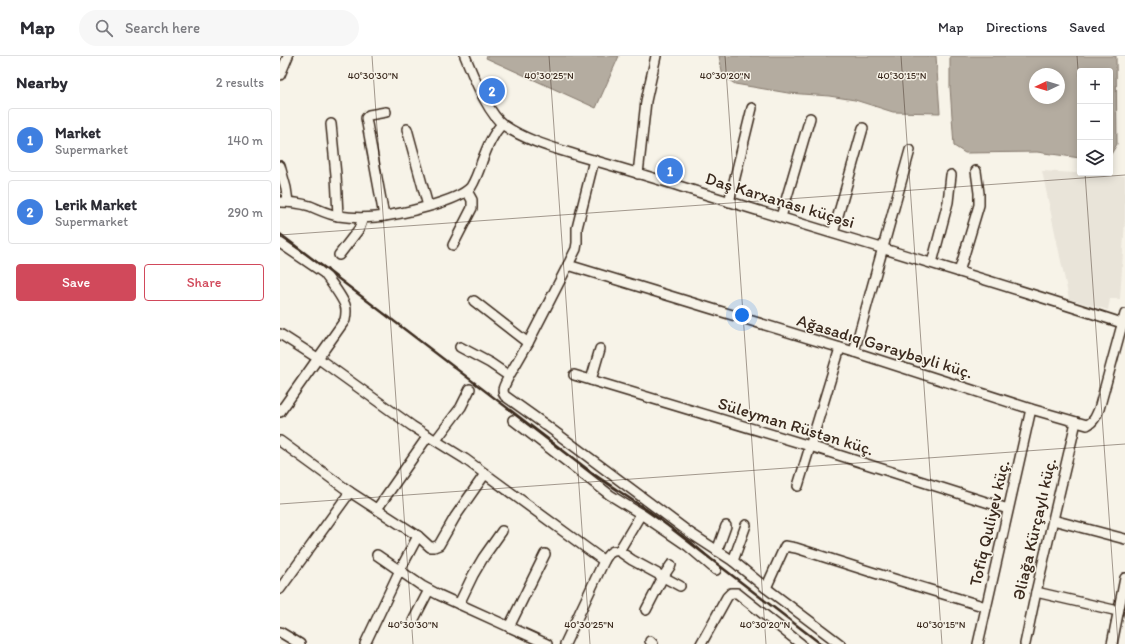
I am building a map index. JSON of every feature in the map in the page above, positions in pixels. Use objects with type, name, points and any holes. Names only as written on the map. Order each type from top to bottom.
[{"type":"street","points":[[280,75],[288,56]]},
{"type":"street","name":"Daş Karxanası küçəsi","points":[[465,56],[484,98],[494,114],[502,124],[522,136],[729,202],[959,272],[1124,320]]},
{"type":"street","points":[[638,174],[646,101],[656,56]]},
{"type":"street","points":[[729,202],[752,108]]},
{"type":"street","points":[[384,216],[366,118],[369,115],[386,112]]},
{"type":"street","points":[[781,217],[810,118]]},
{"type":"street","points":[[331,124],[338,216]]},
{"type":"street","points":[[280,166],[286,188],[284,202],[310,206],[338,216],[363,218],[384,216],[449,200],[467,191],[475,179],[491,139],[502,124]]},
{"type":"street","points":[[833,233],[862,128]]},
{"type":"street","points":[[407,129],[428,206]]},
{"type":"street","points":[[854,352],[910,150]]},
{"type":"street","points":[[594,160],[577,228],[578,243],[528,343],[509,376],[503,390],[503,394],[690,533],[733,561],[840,644]]},
{"type":"street","points":[[959,272],[979,205],[976,171]]},
{"type":"street","points":[[932,263],[948,202],[951,175]]},
{"type":"street","points":[[453,245],[472,208],[472,200],[467,191]]},
{"type":"street","points":[[339,255],[359,229],[363,218]]},
{"type":"street","points":[[280,243],[324,273],[345,304],[347,313],[345,320],[319,359],[280,412]]},
{"type":"street","name":"Ağasadıq Gəraybəyli küç.","points":[[568,265],[1087,425],[1092,423],[1095,417],[1124,320]]},
{"type":"street","points":[[474,301],[528,343]]},
{"type":"street","points":[[280,334],[319,359],[428,436],[485,474],[604,561]]},
{"type":"street","points":[[460,347],[490,363],[509,376]]},
{"type":"street","points":[[798,486],[840,348]]},
{"type":"street","points":[[591,380],[600,349]]},
{"type":"street","name":"Süleyman Rüstən küç.","points":[[574,375],[810,446],[1008,508]]},
{"type":"street","points":[[436,440],[461,407],[470,389]]},
{"type":"street","name":"Tofiq Quliyev küç.","points":[[978,644],[1032,408]]},
{"type":"street","points":[[513,420],[594,483],[688,546],[716,570]]},
{"type":"street","name":"Əliağa Kürçaylı küç.","points":[[1025,644],[1076,422]]},
{"type":"street","points":[[377,509],[428,436]]},
{"type":"street","points":[[280,441],[350,492],[418,536],[430,547],[434,548],[438,545],[485,474]]},
{"type":"street","points":[[280,589],[350,492]]},
{"type":"street","points":[[619,551],[641,514]]},
{"type":"street","points":[[1053,520],[1125,539]]},
{"type":"street","points":[[733,561],[746,525]]},
{"type":"street","points":[[717,551],[726,526]]},
{"type":"street","points":[[459,604],[483,558],[502,531]]},
{"type":"street","points":[[365,644],[418,536]]},
{"type":"street","points":[[766,588],[785,546],[796,548],[986,607]]},
{"type":"street","points":[[565,644],[609,553],[619,551],[632,560],[680,586]]},
{"type":"street","points":[[509,627],[545,554]]},
{"type":"street","points":[[377,555],[429,590],[547,644]]},
{"type":"street","points":[[646,610],[663,576],[671,565]]},
{"type":"street","points":[[1112,644],[1125,580]]},
{"type":"street","points":[[413,621],[429,590]]},
{"type":"street","points":[[701,644],[727,597],[733,592],[738,593],[801,644]]},
{"type":"street","points":[[1036,592],[1118,611]]},
{"type":"street","points":[[280,632],[300,644]]},
{"type":"shaded area","points":[[487,56],[619,56],[596,108],[486,58]]},
{"type":"shaded area","points":[[719,56],[936,56],[940,113],[893,112],[855,100],[829,96],[788,93],[735,84],[723,76]]},
{"type":"shaded area","points":[[950,56],[1116,56],[1117,144],[1113,151],[1113,68],[1077,68],[1077,158],[1037,152],[965,153],[954,146],[950,87]]},
{"type":"shaded area","points":[[1042,171],[1077,173],[1077,176],[1125,176],[1125,220],[1120,299],[1110,299],[1108,310],[1069,299]]},
{"type":"railway","points":[[280,234],[595,475],[650,512],[821,644]]},
{"type":"place","name":"Lerik Market","points":[[492,91]]},
{"type":"place","name":"Market","points":[[670,171]]}]
